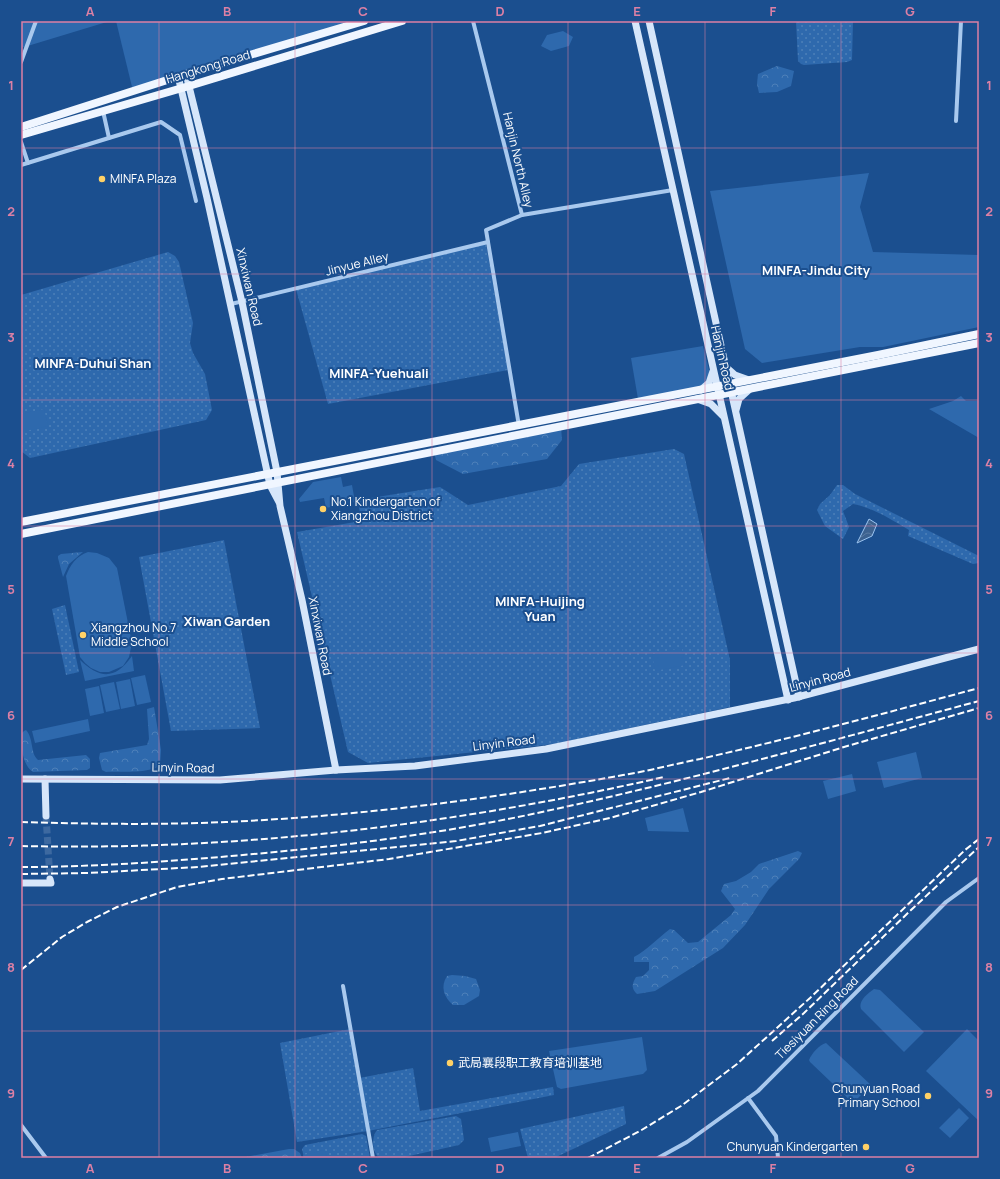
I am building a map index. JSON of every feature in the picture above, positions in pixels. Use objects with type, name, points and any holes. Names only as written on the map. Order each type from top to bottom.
[{"type":"main road","name":"Hangkong Road","points":[[21,127],[178,76],[364,21]]},
{"type":"main road","name":"Hangkong Road","points":[[21,135],[189,86],[402,21]]},
{"type":"main road","points":[[750,385],[979,334]]},
{"type":"main road","points":[[21,534],[697,399],[730,388],[979,343]]},
{"type":"main road","points":[[21,522],[701,390],[718,391]]},
{"type":"street","points":[[21,62],[36,21]]},
{"type":"street","name":"Hanjin North Alley","points":[[473,21],[522,215],[486,230],[519,426]]},
{"type":"street","name":"Hanjin Road","points":[[636,21],[713,371],[788,700]]},
{"type":"street","name":"Hanjin Road","points":[[649,21],[725,367],[800,697]]},
{"type":"street","points":[[956,120],[961,21]]},
{"type":"street","name":"Xinxiwan Road","points":[[186,74],[242,302],[277,472],[280,506],[302,600],[336,770]]},
{"type":"street","name":"Xinxiwan Road","points":[[178,76],[231,304],[270,485],[280,506]]},
{"type":"street","points":[[103,111],[109,138]]},
{"type":"street","points":[[21,165],[161,122],[180,135],[196,201]]},
{"type":"street","points":[[21,142],[28,162]]},
{"type":"street","points":[[522,215],[673,190]]},
{"type":"street","name":"Jinyue Alley","points":[[231,304],[488,242]]},
{"type":"street","points":[[725,367],[750,385],[739,399],[736,412]]},
{"type":"street","points":[[701,390],[709,383],[713,371]]},
{"type":"street","points":[[697,399],[711,404],[724,416]]},
{"type":"street","name":"Linyin Road","points":[[21,778],[220,780],[336,770],[415,766],[546,749],[788,700],[979,649]]},
{"type":"street","points":[[45,779],[46,816]]},
{"type":"street","name":"Tiesiyuan Ring Road","points":[[658,1158],[687,1142],[758,1091],[946,902],[979,878]]},
{"type":"street","points":[[21,883],[51,884],[50,879]]},
{"type":"street","points":[[343,986],[373,1158]]},
{"type":"street","points":[[748,1098],[776,1136],[778,1158]]},
{"type":"street","points":[[21,1125],[46,1158]]},
{"type":"green space","points":[[21,21],[110,21],[21,48]]},
{"type":"green space","points":[[116,21],[367,21],[133,91]]},
{"type":"green space","points":[[796,21],[853,21],[852,60],[847,62],[801,64],[798,61]]},
{"type":"green space","points":[[563,31],[573,37],[569,46],[551,51],[541,46],[547,35]]},
{"type":"green space","points":[[777,66],[794,71],[791,86],[777,92],[759,93],[757,84],[758,74]]},
{"type":"green space","points":[[869,173],[860,207],[873,252],[979,255],[979,327],[883,347],[860,347],[762,363],[745,349],[710,191]]},
{"type":"green space","points":[[486,244],[508,370],[328,404],[296,289]]},
{"type":"green space","points":[[168,252],[175,256],[179,262],[193,323],[190,343],[193,353],[205,374],[212,410],[206,420],[30,458],[21,451],[21,295]]},
{"type":"green space","points":[[703,346],[710,374],[707,382],[700,388],[638,399],[631,358]]},
{"type":"green space","points":[[961,396],[966,401],[979,401],[979,438],[929,409],[953,401]]},
{"type":"green space","points":[[44,409],[48,426],[21,432],[21,414]]},
{"type":"green space","points":[[561,427],[562,440],[547,459],[463,474],[436,460],[434,452]]},
{"type":"green space","points":[[674,449],[684,454],[730,660],[730,707],[554,744],[368,763],[348,752],[297,532],[361,521],[358,500],[440,487],[468,505],[561,486],[579,464]]},
{"type":"green space","points":[[341,477],[343,487],[352,485],[355,502],[326,508],[324,498],[300,502],[299,499],[313,482]]},
{"type":"green space","points":[[837,485],[843,485],[855,494],[979,556],[979,563],[973,564],[908,536],[909,530],[896,522],[875,511],[853,504],[843,511],[849,527],[843,539],[825,526],[817,510],[820,504],[830,495]]},
{"type":"green space","points":[[224,540],[260,728],[171,731],[139,557]]},
{"type":"green space","points":[[83,552],[69,564],[63,577],[58,556],[61,554]]},
{"type":"green space","points":[[88,552],[97,553],[109,558],[117,568],[132,643],[129,657],[123,666],[109,672],[100,672],[91,668],[80,657],[66,576],[74,561]]},
{"type":"green space","points":[[65,605],[79,672],[66,675],[52,609]]},
{"type":"green space","points":[[682,648],[685,665],[655,671],[652,654]]},
{"type":"green space","points":[[132,656],[134,671],[85,681],[80,660],[94,671],[107,674],[113,673],[120,669]]},
{"type":"green space","points":[[145,675],[151,702],[137,705],[131,678]]},
{"type":"green space","points":[[130,679],[135,706],[121,709],[116,682]]},
{"type":"green space","points":[[114,682],[120,709],[106,712],[100,685]]},
{"type":"green space","points":[[99,686],[104,713],[90,716],[85,689]]},
{"type":"green space","points":[[154,707],[161,750],[160,765],[150,770],[134,772],[106,772],[102,770],[99,758],[100,753],[147,745],[149,739],[147,709]]},
{"type":"green space","points":[[88,719],[90,731],[35,743],[32,731]]},
{"type":"green space","points":[[26,730],[30,738],[34,754],[38,760],[86,755],[90,759],[90,768],[87,770],[33,772],[26,765],[22,749],[21,734]]},
{"type":"green space","points":[[916,752],[922,778],[884,788],[877,762]]},
{"type":"green space","points":[[852,774],[856,791],[828,799],[823,781]]},
{"type":"green space","points":[[683,808],[689,832],[648,831],[645,818]]},
{"type":"green space","points":[[798,851],[802,853],[799,859],[769,889],[745,925],[723,948],[655,991],[637,994],[635,992],[633,984],[635,979],[636,977],[643,976],[649,970],[649,962],[634,962],[634,957],[670,929],[674,930],[688,943],[698,942],[731,915],[735,909],[721,891],[724,884],[736,881],[751,872],[759,864]]},
{"type":"green space","points":[[452,975],[476,979],[480,990],[479,996],[464,1005],[453,1005],[447,999],[443,988],[447,976]]},
{"type":"green space","points":[[874,989],[880,990],[924,1032],[904,1052],[861,1009],[860,1006],[862,1000]]},
{"type":"green space","points":[[350,1029],[359,1078],[413,1068],[420,1111],[553,1087],[554,1095],[368,1131],[297,1142],[280,1043]]},
{"type":"green space","points":[[967,1029],[979,1041],[979,1121],[926,1071]]},
{"type":"green space","points":[[642,1037],[647,1070],[643,1074],[561,1089],[557,1087],[549,1051]]},
{"type":"green space","points":[[826,1043],[871,1085],[853,1103],[809,1060],[816,1050]]},
{"type":"green space","points":[[624,1106],[626,1124],[554,1158],[528,1158],[520,1129]]},
{"type":"green space","points":[[959,1108],[969,1118],[950,1138],[939,1128]]},
{"type":"green space","points":[[456,1116],[461,1119],[464,1140],[459,1145],[400,1158],[379,1158],[375,1152],[373,1140],[377,1130]]},
{"type":"green space","points":[[518,1132],[521,1146],[491,1152],[488,1138]]},
{"type":"green space","points":[[362,1134],[366,1136],[370,1158],[304,1158],[302,1149],[305,1145]]},
{"type":"green space","points":[[294,1149],[300,1153],[302,1158],[240,1158]]},
{"type":"green space","points":[[325,1150],[327,1158],[304,1158],[303,1155]]},
{"type":"water","points":[[869,519],[877,524],[872,536],[857,543]]},
{"type":"tunnel","points":[[46,816],[50,879]]},
{"type":"railway","points":[[21,822],[124,824],[226,822],[326,816],[475,799],[574,784],[700,759],[805,734],[979,688]]},
{"type":"railway","points":[[21,867],[126,864],[231,856],[411,836],[483,824],[576,805],[634,791],[979,701]]},
{"type":"railway","points":[[21,970],[62,937],[87,922],[117,907],[177,887],[222,879],[389,859],[542,833],[610,818],[979,708]]},
{"type":"railway","points":[[21,846],[183,844],[264,839],[344,831],[505,809],[664,777]]},
{"type":"railway","points":[[21,874],[88,873],[198,867],[456,841],[540,826],[730,778]]},
{"type":"railway","points":[[588,1158],[640,1131],[681,1106],[737,1064],[810,998],[965,850],[979,839]]},
{"type":"railway","points":[[772,1041],[804,1013],[979,847]]},
{"type":"place","name":"MINFA Plaza","points":[[102,179]]},
{"type":"place","name":"No.1 Kindergarten of Xiangzhou District","points":[[323,509]]},
{"type":"place","name":"Xiangzhou No.7 Middle School","points":[[83,635]]},
{"type":"place","name":"武局襄段职工教育培训基地","points":[[450,1063]]},
{"type":"place","name":"Chunyuan Road Primary School","points":[[928,1096]]},
{"type":"place","name":"Chunyuan Kindergarten","points":[[866,1147]]},
{"type":"district","name":"MINFA-Jindu City","points":[[816,270]]},
{"type":"district","name":"MINFA-Duhui Shan","points":[[93,363]]},
{"type":"district","name":"MINFA-Yuehuali","points":[[379,373]]},
{"type":"district","name":"MINFA-Huijing Yuan","points":[[540,608]]},
{"type":"district","name":"Xiwan Garden","points":[[227,621]]}]
